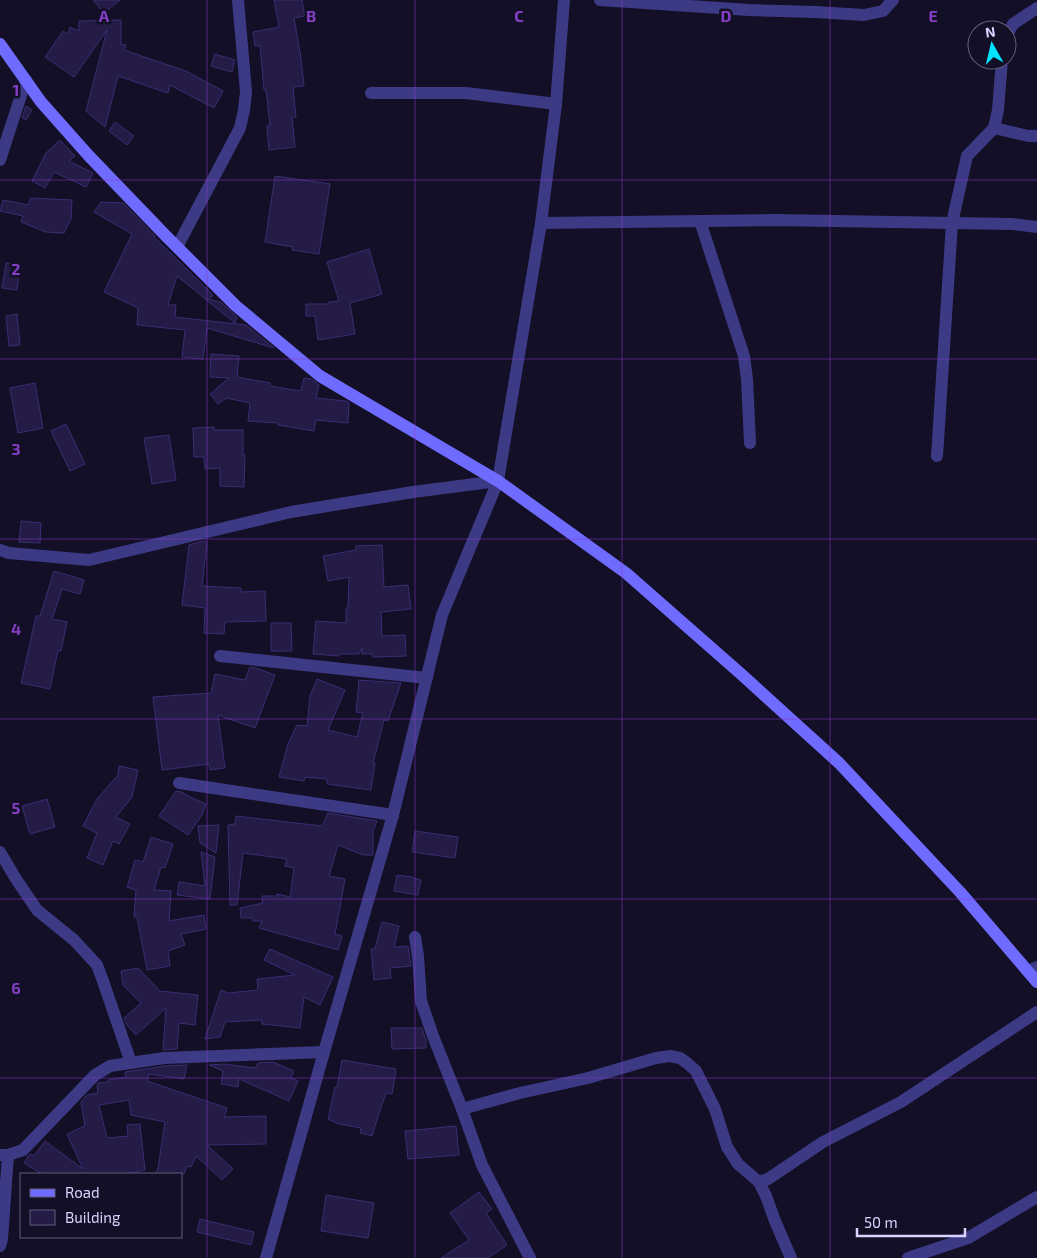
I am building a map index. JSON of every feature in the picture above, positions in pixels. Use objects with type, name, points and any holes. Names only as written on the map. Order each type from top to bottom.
[{"type":"street","points":[[177,247],[240,128],[246,92],[238,0]]},
{"type":"street","points":[[266,1258],[393,815],[442,615],[498,481],[541,222],[556,104],[564,0]]},
{"type":"street","points":[[600,0],[748,10],[864,15],[883,11],[893,0]]},
{"type":"street","points":[[1017,21],[1037,8]]},
{"type":"street","points":[[0,44],[41,102],[89,156],[236,306],[320,376],[498,481],[626,572],[832,757],[1032,969],[1037,982]]},
{"type":"street","points":[[937,456],[952,223],[967,156],[994,128],[998,110],[1001,70]]},
{"type":"street","points":[[0,160],[26,80]]},
{"type":"street","points":[[371,93],[466,93],[556,104]]},
{"type":"street","points":[[994,128],[1028,136],[1037,136]]},
{"type":"street","points":[[541,222],[774,220],[1037,226]]},
{"type":"street","points":[[700,221],[744,356],[750,443]]},
{"type":"street","points":[[0,550],[9,553],[89,560],[291,512],[413,492],[498,481]]},
{"type":"street","points":[[220,656],[427,678]]},
{"type":"street","points":[[179,783],[393,815]]},
{"type":"street","points":[[0,852],[37,910],[74,940],[97,966],[131,1063]]},
{"type":"street","points":[[415,937],[421,1001],[432,1036],[482,1164],[530,1258]]},
{"type":"street","points":[[759,1182],[768,1179],[824,1142],[901,1102],[1037,1012]]},
{"type":"street","points":[[0,1246],[4,1155],[23,1150],[95,1075],[110,1066],[164,1058],[324,1052]]},
{"type":"street","points":[[462,1109],[520,1093],[588,1078],[656,1058],[670,1056],[680,1058],[696,1072],[714,1109],[726,1146],[738,1164],[759,1182],[791,1258]]},
{"type":"street","points":[[908,1258],[968,1238],[1037,1197]]},
{"type":"building","points":[[93,0],[120,0],[104,13]]},
{"type":"building","points":[[274,0],[302,0],[305,16],[294,18],[304,86],[293,87],[296,117],[292,117],[295,147],[269,150],[267,126],[270,125],[266,90],[264,90],[260,45],[255,46],[253,32],[279,27]]},
{"type":"building","points":[[121,20],[121,44],[126,45],[124,50],[186,71],[223,91],[214,108],[170,85],[168,93],[118,76],[105,127],[86,111],[107,30],[74,77],[45,57],[63,31],[68,34],[70,27],[79,31],[79,21]]},
{"type":"building","points":[[215,54],[235,60],[232,72],[211,66]]},
{"type":"building","points":[[26,106],[32,110],[26,120],[22,118]]},
{"type":"building","points":[[115,122],[134,136],[127,145],[109,131]]},
{"type":"building","points":[[60,140],[75,156],[69,161],[93,173],[86,187],[54,172],[45,188],[32,181],[46,153]]},
{"type":"building","points":[[275,176],[330,184],[319,254],[292,250],[293,247],[265,242]]},
{"type":"building","points":[[31,198],[72,200],[71,219],[64,233],[46,232],[21,222],[23,216],[0,211],[3,200],[28,205]]},
{"type":"building","points":[[101,202],[123,203],[154,237],[213,295],[209,299],[222,303],[237,317],[235,323],[177,276],[168,305],[176,305],[175,317],[246,325],[274,348],[207,328],[203,359],[182,357],[185,330],[137,325],[138,308],[104,292],[132,234],[94,212]]},
{"type":"building","points":[[369,249],[382,294],[350,303],[355,334],[318,340],[315,316],[306,316],[306,304],[329,304],[329,302],[339,301],[327,262]]},
{"type":"building","points":[[6,263],[20,265],[17,290],[2,288]]},
{"type":"building","points":[[17,314],[20,345],[9,346],[6,316]]},
{"type":"building","points":[[211,354],[239,356],[237,377],[270,383],[270,386],[301,391],[304,378],[311,379],[319,385],[316,398],[346,401],[349,403],[348,423],[316,420],[314,431],[278,425],[278,423],[248,421],[250,403],[226,398],[218,404],[210,394],[229,378],[210,377]]},
{"type":"building","points":[[35,383],[43,428],[18,433],[10,388]]},
{"type":"building","points":[[66,424],[85,464],[70,471],[51,431]]},
{"type":"building","points":[[214,427],[214,430],[243,430],[243,455],[245,455],[244,487],[220,486],[220,468],[205,469],[204,457],[194,457],[193,428]]},
{"type":"building","points":[[169,435],[176,480],[152,484],[144,438]]},
{"type":"building","points":[[21,521],[41,523],[40,543],[19,542]]},
{"type":"building","points":[[203,541],[207,542],[202,586],[241,588],[241,592],[265,591],[266,621],[225,622],[224,634],[204,633],[205,608],[182,605],[189,545]]},
{"type":"building","points":[[382,545],[384,587],[408,585],[411,609],[381,612],[382,636],[405,635],[406,656],[373,657],[372,654],[362,654],[362,648],[359,654],[339,654],[339,656],[313,654],[316,621],[346,623],[346,608],[348,608],[349,577],[328,581],[323,556],[356,550],[356,546]]},
{"type":"building","points":[[54,571],[84,580],[80,594],[62,589],[52,619],[67,622],[61,651],[58,650],[50,689],[21,683],[36,616],[40,616]]},
{"type":"building","points":[[271,623],[291,623],[292,651],[271,651]]},
{"type":"building","points":[[250,667],[275,675],[255,728],[218,715],[225,768],[210,770],[209,764],[162,770],[153,697],[211,693],[215,674],[245,680]]},
{"type":"building","points":[[317,679],[345,690],[328,730],[357,737],[363,713],[356,712],[359,680],[401,683],[388,721],[384,720],[373,763],[375,763],[371,790],[327,784],[327,779],[305,777],[304,781],[279,777],[288,744],[297,725],[307,726],[310,696]]},
{"type":"building","points":[[119,766],[138,770],[132,797],[116,817],[130,824],[119,844],[113,841],[103,865],[87,858],[97,833],[83,826],[97,799],[118,775]]},
{"type":"building","points":[[176,791],[206,804],[202,815],[188,835],[159,816]]},
{"type":"building","points":[[47,799],[55,827],[30,834],[22,806]]},
{"type":"building","points":[[328,813],[377,821],[373,831],[373,855],[363,855],[338,845],[329,876],[345,879],[335,934],[342,936],[338,950],[259,928],[262,921],[253,921],[253,918],[241,918],[240,908],[263,903],[262,896],[277,896],[277,894],[290,897],[294,868],[285,866],[287,859],[243,853],[237,905],[230,905],[228,825],[235,824],[236,816],[322,826]]},
{"type":"building","points":[[219,825],[216,853],[200,843],[198,826]]},
{"type":"building","points":[[415,831],[458,837],[455,858],[412,852]]},
{"type":"building","points":[[151,837],[173,844],[165,868],[161,867],[154,890],[171,891],[169,921],[204,915],[206,929],[181,934],[185,945],[168,951],[170,966],[147,970],[137,917],[134,917],[136,890],[127,887],[135,860],[143,862]]},
{"type":"building","points":[[201,852],[215,857],[210,899],[177,895],[179,882],[205,886]]},
{"type":"building","points":[[397,875],[421,880],[418,895],[394,891]]},
{"type":"building","points":[[382,922],[399,926],[394,947],[408,946],[411,966],[390,968],[391,978],[374,980],[371,949],[375,949]]},
{"type":"building","points":[[270,949],[333,977],[320,1005],[304,997],[300,1028],[262,1024],[262,1020],[225,1022],[220,1037],[205,1039],[221,990],[228,993],[258,990],[257,979],[295,975],[264,960]]},
{"type":"building","points":[[138,968],[160,991],[198,995],[195,1025],[179,1023],[177,1049],[163,1050],[166,1008],[136,1035],[127,1025],[124,1018],[141,1003],[123,985],[121,971]]},
{"type":"building","points":[[391,1028],[422,1028],[426,1040],[426,1048],[392,1049]]},
{"type":"building","points":[[342,1060],[396,1069],[392,1094],[386,1093],[372,1136],[360,1133],[361,1128],[339,1124],[328,1119]]},
{"type":"building","points":[[273,1062],[294,1071],[291,1078],[298,1081],[289,1101],[239,1079],[238,1087],[221,1084],[223,1071],[209,1065],[224,1064],[255,1068],[258,1063]]},
{"type":"building","points":[[187,1065],[184,1079],[149,1074],[147,1081],[227,1108],[224,1117],[266,1116],[266,1144],[207,1145],[233,1169],[222,1180],[196,1156],[191,1167],[187,1166],[184,1174],[156,1173],[165,1122],[131,1115],[129,1100],[99,1105],[107,1138],[128,1136],[127,1125],[140,1124],[145,1170],[130,1173],[40,1173],[24,1163],[29,1155],[34,1156],[45,1141],[83,1169],[67,1134],[85,1126],[81,1102],[87,1095],[98,1093],[98,1083],[126,1077],[125,1072]]},
{"type":"building","points":[[456,1126],[459,1155],[408,1159],[405,1131]]},
{"type":"building","points":[[479,1192],[492,1209],[486,1213],[507,1245],[488,1258],[441,1258],[469,1240],[450,1213]]},
{"type":"building","points":[[326,1195],[374,1203],[368,1238],[321,1231]]},
{"type":"building","points":[[200,1219],[254,1232],[251,1245],[197,1232]]}]
